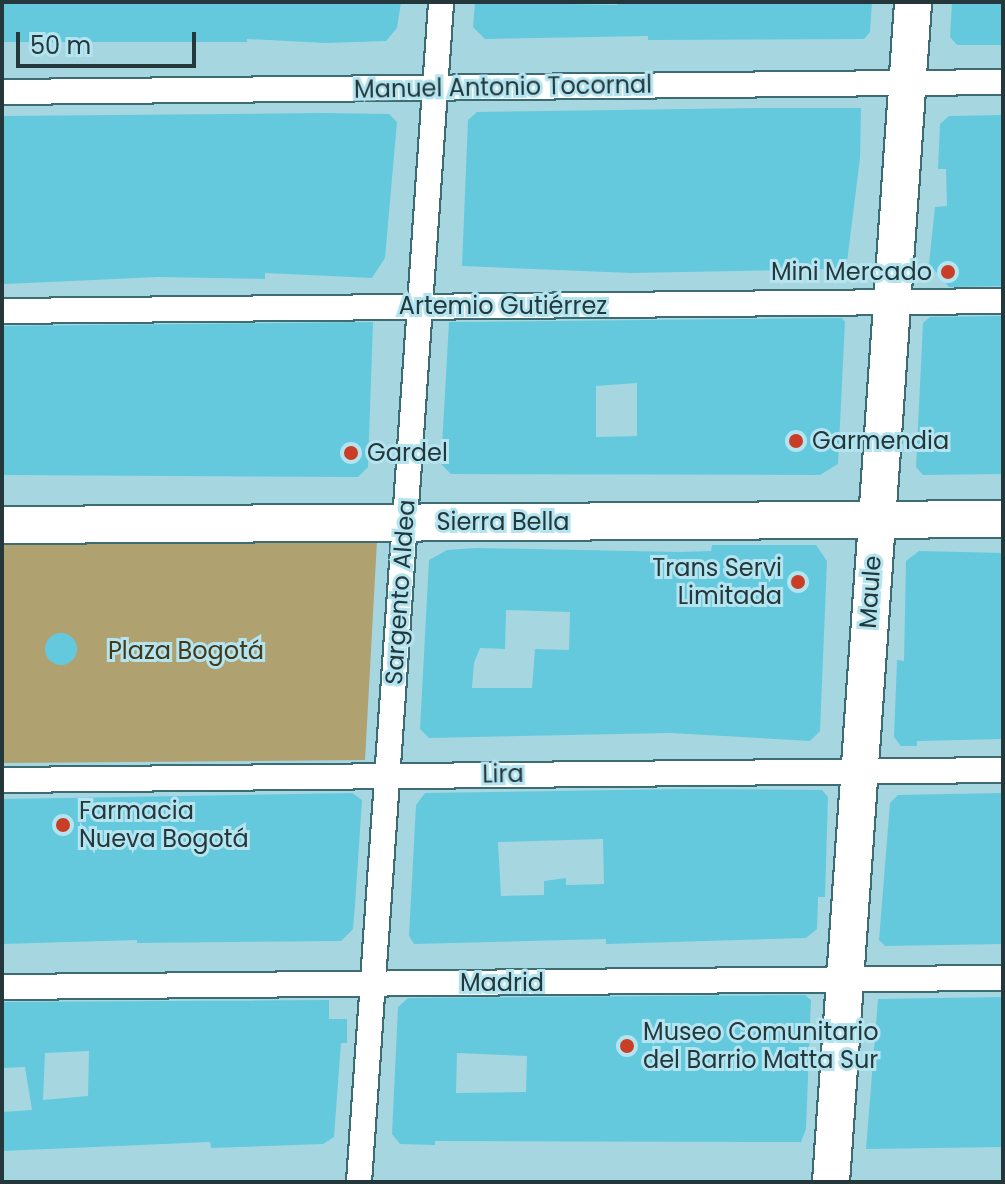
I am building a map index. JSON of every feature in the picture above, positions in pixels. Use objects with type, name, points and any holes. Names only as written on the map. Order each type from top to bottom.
[{"type":"street","name":"Sargento Aldea","points":[[359,1182],[441,2]]},
{"type":"street","name":"Maule","points":[[831,1182],[913,2]]},
{"type":"street","name":"Manuel Antonio Tocornal","points":[[2,92],[1003,82]]},
{"type":"street","name":"Artemio Gutiérrez","points":[[2,311],[1003,301]]},
{"type":"street","name":"Sierra Bella","points":[[2,525],[1003,519]]},
{"type":"street","name":"Lira","points":[[2,780],[1003,770]]},
{"type":"street","name":"Madrid","points":[[2,987],[1003,978]]},
{"type":"green space","name":"Plaza Bogotá","points":[[2,541],[377,541],[365,760],[2,763]]},
{"type":"building","points":[[2,2],[401,2],[397,28],[386,41],[325,43],[247,39],[247,42],[2,42]]},
{"type":"building","points":[[475,2],[617,5],[617,2],[872,2],[870,32],[864,39],[648,40],[648,36],[485,39],[473,27]]},
{"type":"building","points":[[952,2],[1003,2],[1003,45],[957,45],[950,37]]},
{"type":"building","points":[[861,108],[860,158],[847,262],[836,269],[631,273],[462,266],[468,120],[477,112]]},
{"type":"building","points":[[389,114],[397,122],[385,258],[372,278],[265,273],[265,279],[159,277],[5,284],[2,281],[2,116]]},
{"type":"building","points":[[1003,115],[1003,286],[949,287],[929,264],[935,207],[947,206],[946,169],[938,169],[940,124],[949,116]]},
{"type":"building","points":[[1003,316],[1003,474],[923,475],[916,467],[923,323],[930,317]]},
{"type":"building","points":[[842,318],[845,322],[838,464],[820,475],[451,474],[441,464],[449,322]],"holes":[[[637,383],[637,436],[596,437],[596,386]]]},
{"type":"building","points":[[373,322],[368,467],[358,477],[2,475],[2,326]]},
{"type":"building","points":[[712,545],[816,545],[827,561],[820,731],[810,741],[670,733],[429,738],[420,729],[429,560],[447,550],[477,548],[711,551]],"holes":[[[506,610],[570,612],[569,650],[535,649],[532,688],[472,688],[474,663],[480,648],[505,649]]]},
{"type":"building","points":[[919,551],[1003,553],[1003,739],[917,741],[917,746],[901,746],[894,737],[897,660],[904,661],[906,561]]},
{"type":"building","points":[[61,633],[73,637],[77,649],[73,661],[61,665],[49,661],[45,649],[49,637]]},
{"type":"building","points":[[822,790],[828,797],[825,897],[818,897],[817,929],[806,938],[606,944],[606,939],[414,944],[409,936],[416,805],[425,793]],"holes":[[[603,839],[604,884],[566,885],[566,878],[544,881],[544,895],[501,896],[498,842]]]},
{"type":"building","points":[[352,793],[362,800],[355,905],[353,929],[341,941],[137,943],[137,940],[2,944],[2,799]]},
{"type":"building","points":[[1003,793],[1003,944],[885,946],[879,940],[890,803],[898,795]]},
{"type":"building","points":[[805,995],[811,1000],[806,1129],[801,1142],[435,1141],[435,1145],[400,1144],[392,1134],[398,1007],[408,998]],"holes":[[[457,1053],[527,1056],[526,1092],[456,1093]]]},
{"type":"building","points":[[1003,997],[1003,1147],[866,1149],[878,999]]},
{"type":"building","points":[[329,1000],[329,1019],[347,1019],[347,1043],[341,1043],[334,1137],[323,1144],[211,1148],[210,1142],[2,1151],[2,1112],[32,1110],[25,1067],[2,1068],[2,1002]],"holes":[[[89,1051],[88,1096],[43,1100],[45,1053]]]},
{"type":"place","name":"Mini Mercado","points":[[948,272]]},
{"type":"place","name":"Garmendia","points":[[796,441]]},
{"type":"place","name":"Gardel","points":[[351,453]]},
{"type":"place","name":"Trans Servi Limitada","points":[[798,582]]},
{"type":"place","name":"Farmacia Nueva Bogotá","points":[[63,825]]},
{"type":"place","name":"Museo Comunitario del Barrio Matta Sur","points":[[627,1046]]}]
